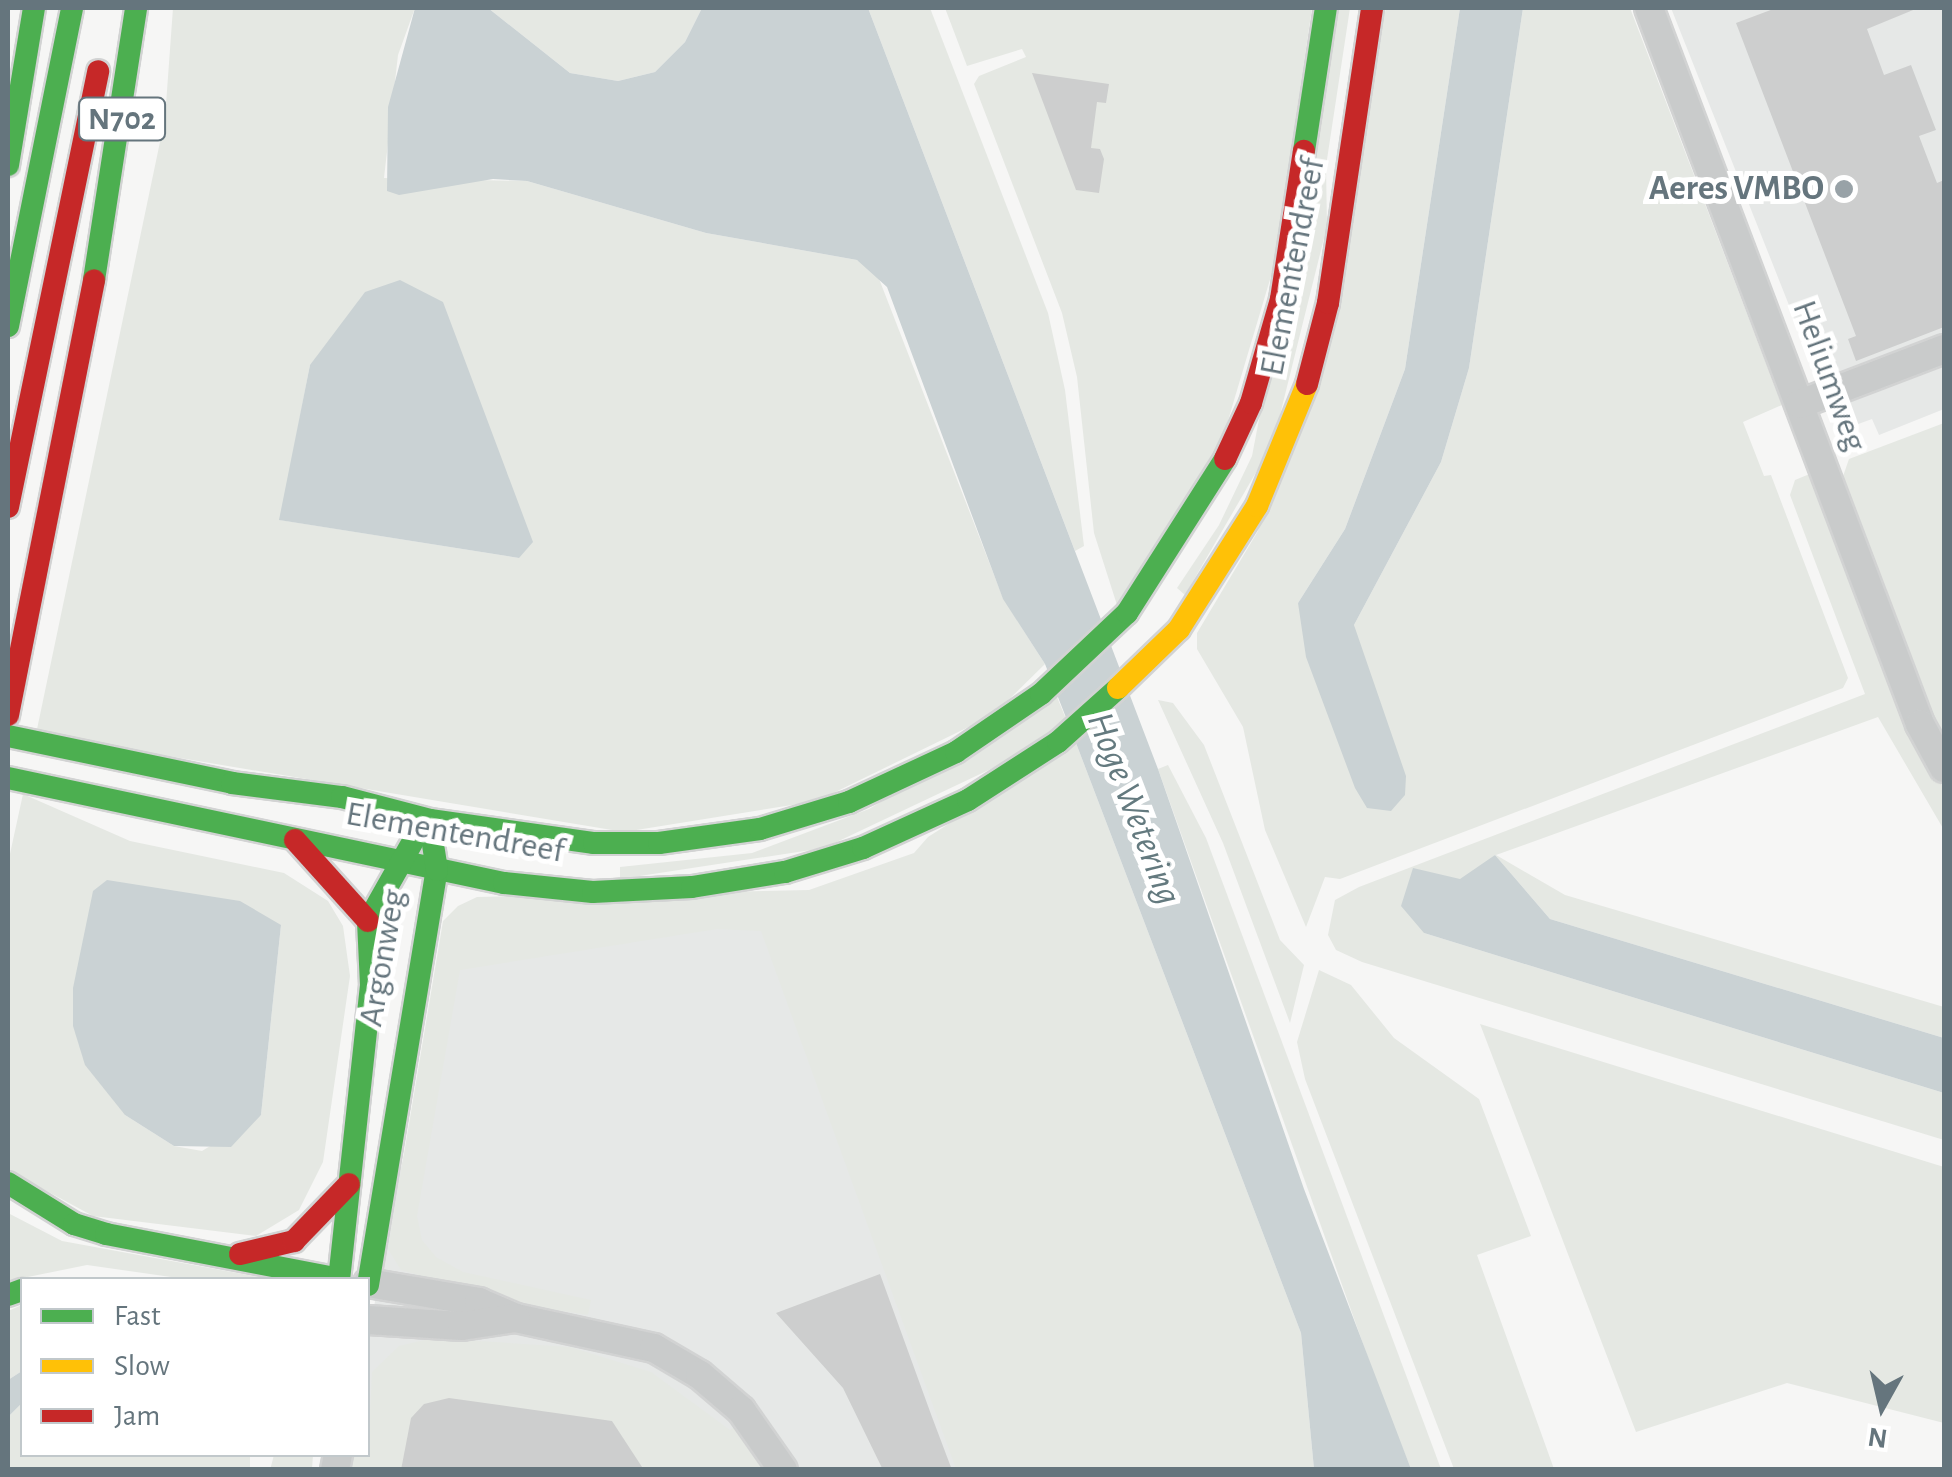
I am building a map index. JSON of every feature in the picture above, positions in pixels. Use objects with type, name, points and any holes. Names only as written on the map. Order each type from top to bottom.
[{"type":"main road","points":[[8,164],[34,8]]},
{"type":"main road","points":[[8,326],[72,8]]},
{"type":"main road","name":"N702","points":[[9,709],[83,349],[136,8]]},
{"type":"main road","name":"Elementendreef","points":[[8,736],[232,783],[342,797],[430,820],[594,843],[660,843],[760,829],[902,780],[1040,694],[1127,613],[1212,491],[1267,354],[1326,8]]},
{"type":"main road","name":"Elementendreef","points":[[8,778],[436,870],[593,892],[692,887],[786,872],[916,826],[1058,742],[1146,663],[1178,629],[1249,521],[1310,376],[1337,257],[1372,8]]},
{"type":"main road","name":"N702","points":[[8,506],[104,40]]},
{"type":"main road","name":"Argonweg","points":[[340,1277],[371,985],[368,921],[397,861],[430,820]]},
{"type":"main road","name":"Argonweg","points":[[369,1277],[436,870],[430,820]]},
{"type":"main road","points":[[295,840],[368,921]]},
{"type":"main road","points":[[8,1183],[74,1224],[331,1277]]},
{"type":"main road","points":[[235,1255],[294,1241],[349,1184]]},
{"type":"street","name":"Heliumweg","points":[[1649,8],[1920,724],[1944,768]]},
{"type":"street","points":[[1800,404],[1944,348]]},
{"type":"street","points":[[370,1284],[479,1302],[516,1318],[654,1348],[700,1375],[741,1410],[783,1470]]},
{"type":"street","points":[[370,1320],[462,1326],[516,1318]]},
{"type":"shaded area","points":[[173,8],[415,8],[398,55],[384,178],[527,181],[706,233],[857,260],[876,271],[1003,598],[1045,664],[993,715],[817,801],[624,832],[36,734],[165,118]],"holes":[[[310,365],[519,558],[280,520]]]},
{"type":"shaded area","points":[[488,8],[702,8],[685,42],[655,72],[618,81],[570,73]]},
{"type":"shaded area","points":[[868,8],[930,8],[1048,313],[1065,390],[1084,546],[1075,551]]},
{"type":"shaded area","points":[[945,8],[1312,8],[1274,266],[1221,444],[1117,605],[1094,533],[1077,377],[1062,313],[974,84],[979,76],[1026,57],[1022,49],[967,66]]},
{"type":"shaded area","points":[[1338,8],[1350,8],[1326,166],[1327,226],[1273,443],[1185,595],[1177,588],[1219,525],[1252,456]]},
{"type":"shaded area","points":[[1386,8],[1460,8],[1405,369],[1345,529],[1298,603],[1358,652],[1354,625],[1441,462],[1469,368],[1523,8],[1630,8],[1782,405],[1743,422],[1764,476],[1771,475],[1848,678],[1843,688],[1340,879],[1325,877],[1306,927],[1265,830],[1243,727],[1197,649],[1197,633],[1258,531]]},
{"type":"shaded area","name":"Aeres VMBO","points":[[1671,8],[1944,8],[1944,409],[1879,435],[1872,419],[1839,431]]},
{"type":"shaded area","points":[[1944,423],[1944,745],[1841,482],[1849,459]]},
{"type":"shaded area","points":[[1812,473],[1944,790],[1944,830],[1878,717],[1496,855],[1565,895],[1944,1007],[1944,1038],[1550,919],[1495,855],[1424,933],[1944,1093],[1944,1140],[1362,962],[1336,950],[1328,935],[1335,900],[1359,887],[1865,694],[1790,495],[1795,480]]},
{"type":"shaded area","points":[[1057,697],[1066,719],[1014,758],[824,848],[620,879],[620,867],[752,853],[869,809]]},
{"type":"shaded area","points":[[1158,700],[1173,703],[1204,745],[1280,940],[1304,965],[1290,1023],[1223,843]]},
{"type":"shaded area","points":[[1076,743],[1301,1333],[1314,1469],[956,1469],[761,931],[717,929],[460,970],[417,1216],[422,1240],[436,1257],[463,1272],[591,1300],[588,1315],[523,1305],[401,1270],[388,1249],[443,921],[458,906],[477,897],[809,890],[914,853],[928,837]]},
{"type":"shaded area","points":[[1168,765],[1206,838],[1441,1469],[1411,1469],[1382,1397],[1158,769]]},
{"type":"shaded area","points":[[23,794],[130,841],[284,873],[328,901],[343,926],[350,976],[323,1162],[299,1210],[256,1236],[93,1216],[8,1170],[8,863]],"holes":[[[281,925],[261,1115],[202,1151],[174,1146],[125,1115]]]},
{"type":"shaded area","points":[[792,900],[993,1469],[347,1470],[350,1457],[370,1457],[370,1332],[386,1232],[461,911]]},
{"type":"shaded area","points":[[1319,970],[1351,985],[1394,1038],[1479,1099],[1531,1236],[1477,1255],[1554,1469],[1454,1469],[1305,1079],[1297,1042]]},
{"type":"shaded area","points":[[1480,1024],[1944,1167],[1944,1423],[1787,1383],[1636,1432]]},
{"type":"shaded area","points":[[8,1213],[62,1241],[259,1277],[171,1277],[87,1265],[8,1281]]},
{"type":"shaded area","points":[[20,1306],[20,1372],[8,1380],[8,1311]]},
{"type":"shaded area","points":[[433,1338],[570,1347],[651,1372],[730,1430],[736,1426],[764,1469],[349,1470],[352,1457],[370,1457],[372,1372],[399,1346]]},
{"type":"shaded area","points":[[20,1405],[20,1457],[250,1457],[250,1469],[8,1470],[8,1417]]},
{"type":"shaded area","points":[[273,1457],[313,1457],[312,1469],[270,1470]]},
{"type":"water","name":"Hoge Wetering","points":[[415,8],[488,8],[570,73],[618,81],[655,72],[685,42],[702,8],[868,8],[1158,769],[1304,1189],[1411,1469],[1314,1469],[1301,1333],[1045,664],[1003,599],[887,287],[857,260],[706,233],[527,181],[493,179],[399,195],[387,191],[388,107]]},
{"type":"water","points":[[1460,8],[1523,8],[1469,368],[1441,462],[1354,625],[1406,776],[1405,795],[1391,811],[1367,808],[1355,788],[1306,657],[1298,603],[1345,529],[1405,369]]},
{"type":"water","points":[[400,280],[443,302],[533,542],[519,558],[279,520],[310,365],[365,292]]},
{"type":"water","points":[[1495,855],[1550,919],[1944,1038],[1944,1093],[1424,933],[1401,906],[1413,868],[1460,879]]},
{"type":"water","points":[[107,880],[240,901],[281,925],[261,1115],[231,1147],[174,1146],[125,1115],[85,1065],[73,1026],[73,988],[93,891]]},
{"type":"water","points":[[20,1372],[20,1405],[8,1417],[8,1380]]},
{"type":"building","points":[[1776,8],[1918,8],[1867,29],[1884,75],[1911,65],[1936,130],[1919,136],[1937,183],[1944,180],[1944,327],[1856,361],[1848,339],[1856,336],[1736,23]]},
{"type":"building","points":[[1032,73],[1109,84],[1106,103],[1097,102],[1091,148],[1100,149],[1104,159],[1099,193],[1076,190]]},
{"type":"building","points":[[880,1274],[952,1470],[883,1470],[843,1388],[776,1313]]},
{"type":"building","points":[[449,1398],[612,1421],[644,1470],[401,1470],[411,1418],[424,1404]]},
{"type":"traffic: fast","points":[[8,165],[34,8]]},
{"type":"traffic: fast","points":[[8,326],[72,8]]},
{"type":"traffic: fast","points":[[94,280],[136,8]]},
{"type":"traffic: fast","points":[[1304,151],[1326,8]]},
{"type":"traffic: fast","points":[[8,736],[232,783],[342,797],[430,820],[594,843],[659,843],[760,829],[849,802],[956,752],[1041,694],[1127,613],[1225,459]]},
{"type":"traffic: fast","points":[[8,778],[504,883],[593,892],[692,887],[785,872],[863,848],[968,800],[1058,742],[1118,688]]},
{"type":"traffic: fast","points":[[339,1277],[371,985],[368,921],[412,843]]},
{"type":"traffic: fast","points":[[369,1277],[437,870],[433,844]]},
{"type":"traffic: fast","points":[[8,1183],[74,1224],[106,1234],[329,1277]]},
{"type":"traffic: fast","points":[[8,1295],[20,1291]]},
{"type":"traffic: slow","points":[[1118,688],[1179,629],[1257,506],[1307,384]]},
{"type":"traffic: jam","points":[[1307,384],[1328,303],[1372,8]]},
{"type":"traffic: jam","points":[[8,507],[98,71]]},
{"type":"traffic: jam","points":[[1225,459],[1251,403],[1281,299],[1304,151]]},
{"type":"traffic: jam","points":[[8,715],[94,280]]},
{"type":"traffic: jam","points":[[295,840],[368,921]]},
{"type":"traffic: jam","points":[[240,1254],[294,1241],[349,1184]]},
{"type":"place","name":"Aeres VMBO","points":[[1844,189]]}]
